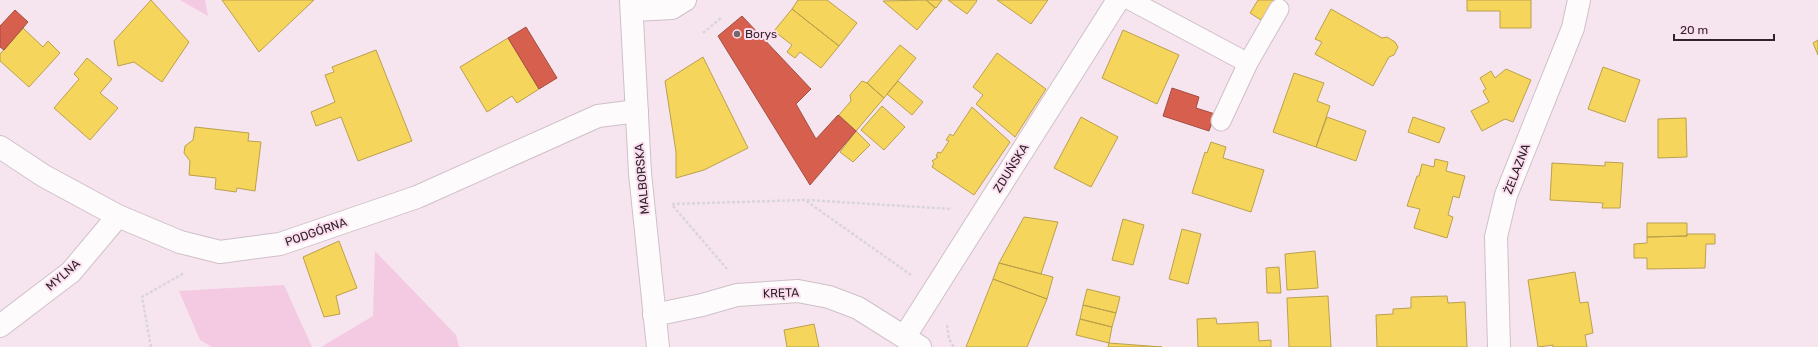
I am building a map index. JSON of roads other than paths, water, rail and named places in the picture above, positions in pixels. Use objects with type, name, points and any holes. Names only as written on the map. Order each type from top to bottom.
[{"type":"street","points":[[632,5],[672,8],[685,0]]},
{"type":"street","name":"ZDUŃSKA","points":[[913,342],[934,291],[1118,0]]},
{"type":"street","name":"ŻELAZNA","points":[[1499,347],[1496,237],[1506,196],[1573,28],[1579,0]]},
{"type":"street","name":"MALBORSKA","points":[[632,5],[640,173],[658,347]]},
{"type":"street","name":"PODGÓRNA","points":[[0,147],[44,176],[118,216],[180,242],[220,252],[280,244],[417,197],[598,116],[637,111]]},
{"type":"street","name":"MYLNA","points":[[0,326],[71,272],[118,216]]},
{"type":"street","name":"KRĘTA","points":[[654,315],[702,305],[737,295],[798,291],[829,297],[858,308],[913,342]]},
{"type":"lane","points":[[1130,0],[1248,63]]},
{"type":"lane","points":[[1221,121],[1248,63],[1279,10]]},
{"type":"place","name":"Borys","points":[[737,34]]}]
